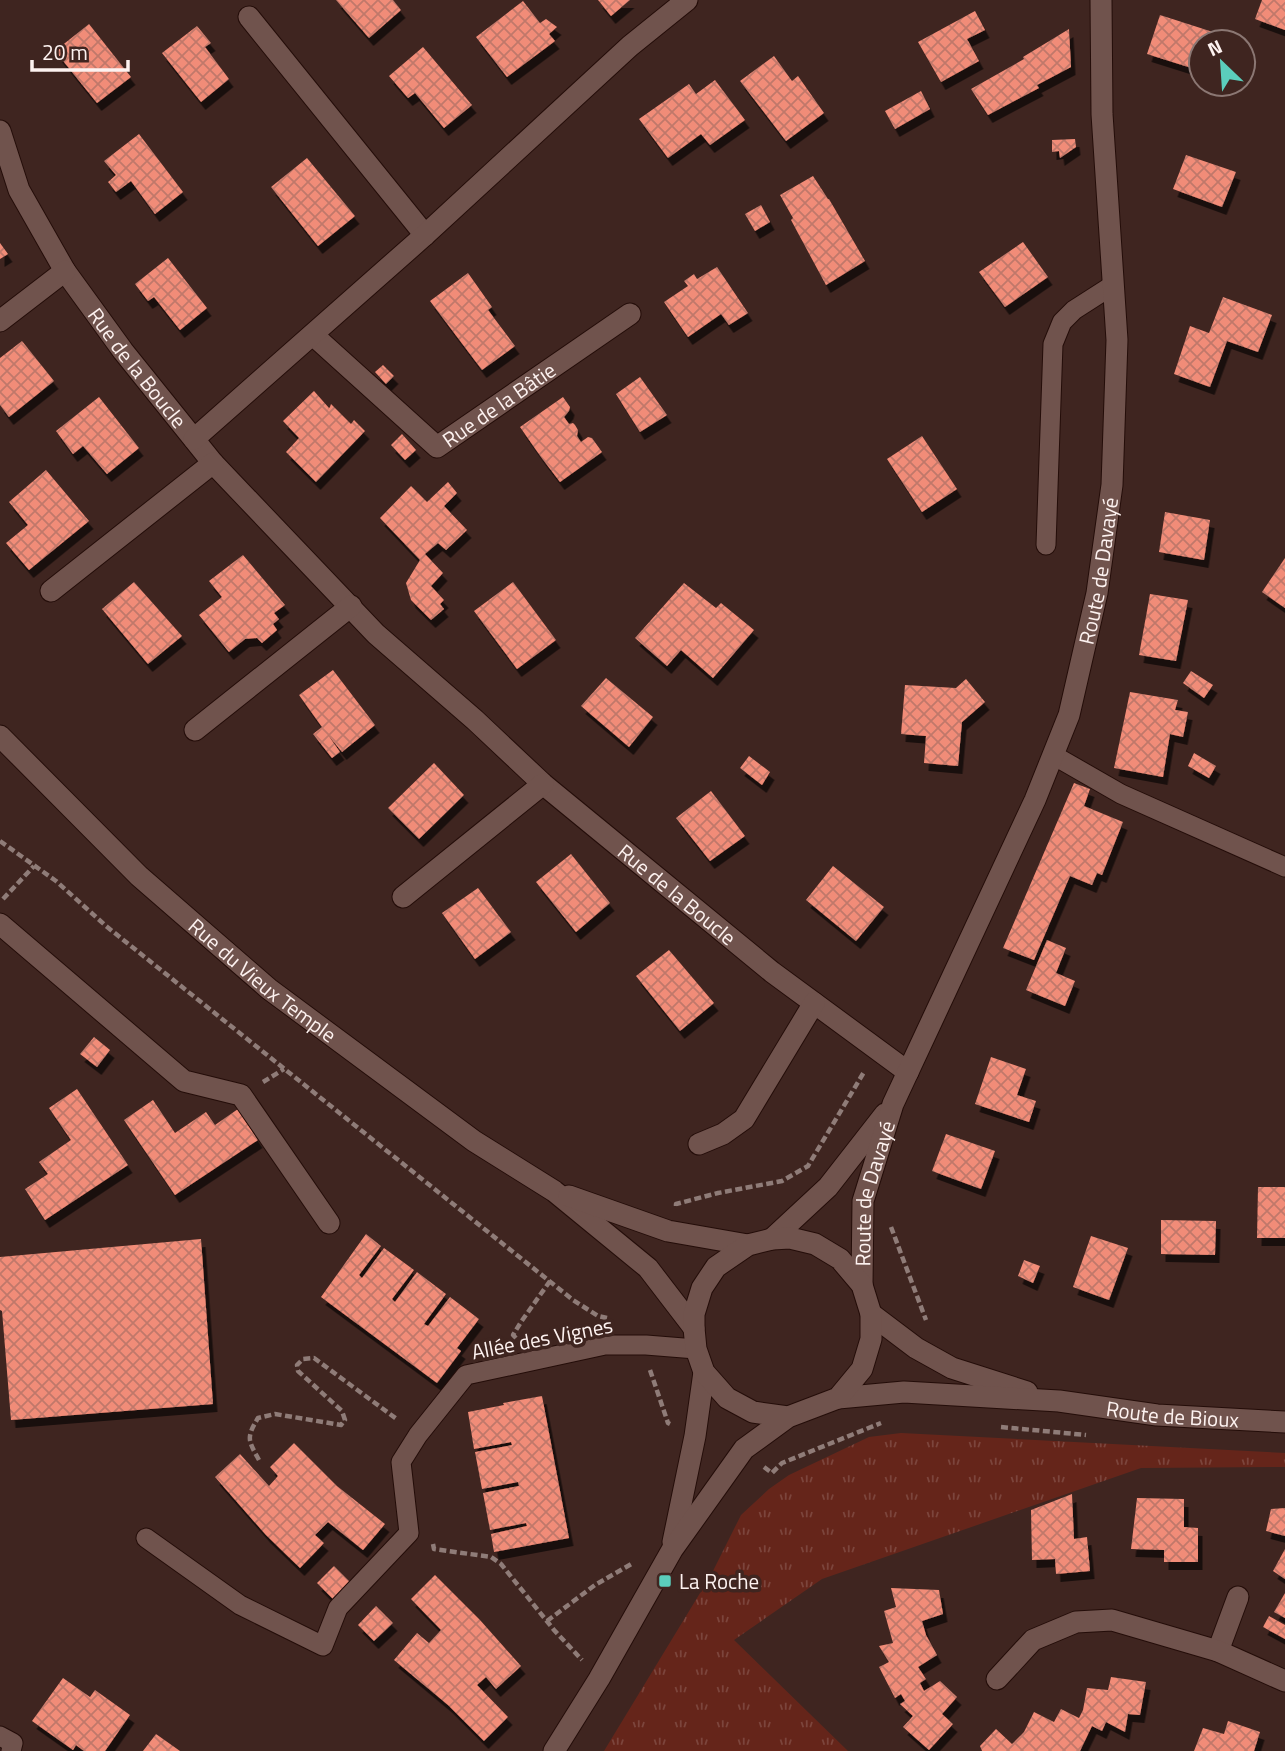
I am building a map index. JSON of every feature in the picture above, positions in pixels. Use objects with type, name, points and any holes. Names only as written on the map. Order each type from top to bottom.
[{"type":"street","points":[[194,439],[425,235],[630,46],[687,0]]},
{"type":"street","name":"Route de Davayé","points":[[862,1285],[863,1201],[893,1104],[1035,800],[1069,715],[1094,607],[1112,485],[1117,340],[1102,114],[1101,0]]},
{"type":"street","points":[[249,17],[425,235]]},
{"type":"street","name":"Rue de la Boucle","points":[[0,131],[19,190],[65,271],[123,351],[213,463],[376,635],[475,720],[543,784],[772,972],[908,1072]]},
{"type":"street","points":[[0,321],[65,271]]},
{"type":"street","name":"Rue de la Bâtie","points":[[313,335],[437,447],[630,314]]},
{"type":"street","points":[[51,592],[213,463]]},
{"type":"street","points":[[195,730],[351,606]]},
{"type":"street","name":"Rue du Vieux Temple","points":[[0,736],[139,876],[269,989],[474,1141],[554,1191],[648,1268],[695,1338]]},
{"type":"street","points":[[403,897],[543,784]]},
{"type":"street","points":[[0,924],[184,1081],[241,1095],[329,1223]]},
{"type":"street","points":[[699,1144],[723,1135],[744,1119],[814,1003]]},
{"type":"street","name":"Route de Davayé","points":[[772,1239],[828,1187],[893,1104]]},
{"type":"street","name":"Rue du Vieux Temple","points":[[554,1191],[668,1231],[748,1245]]},
{"type":"street","points":[[554,1751],[599,1679],[672,1549],[744,1449],[788,1417],[838,1398],[862,1369],[871,1339],[871,1314],[862,1285],[840,1259],[815,1244],[790,1238],[748,1245],[716,1268],[702,1288],[694,1314],[695,1338],[704,1372],[695,1436],[672,1549]]},
{"type":"street","name":"Route de Bioux","points":[[871,1314],[916,1348],[952,1368],[1059,1401]]},
{"type":"street","points":[[704,1372],[727,1398],[753,1412],[788,1417]]},
{"type":"street","name":"Route de Bioux","points":[[838,1398],[904,1392],[1059,1401],[1157,1415],[1285,1422]]},
{"type":"street","points":[[1218,1651],[1238,1597]]},
{"type":"street","points":[[997,1679],[1033,1640],[1076,1622],[1112,1620],[1218,1651],[1285,1681]]},
{"type":"lane","points":[[1046,545],[1053,344],[1062,322],[1074,310],[1113,285]]},
{"type":"lane","points":[[1053,755],[1121,794],[1285,867]]},
{"type":"lane","name":"Allée des Vignes","points":[[146,1538],[240,1605],[323,1646],[338,1608],[409,1533],[401,1462],[418,1435],[466,1375],[605,1345],[646,1345],[695,1338]]},
{"type":"lane","points":[[0,1736],[13,1743],[11,1751]]},
{"type":"path","points":[[0,841],[56,881],[106,926],[550,1282],[598,1316],[609,1318]]},
{"type":"path","points":[[0,902],[34,866]]},
{"type":"path","points":[[674,1211],[676,1204],[782,1181],[808,1166],[877,1050]]},
{"type":"path","points":[[889,1221],[928,1327]]},
{"type":"path","points":[[527,1362],[524,1345],[513,1335],[550,1282]]},
{"type":"path","points":[[259,1460],[250,1442],[251,1430],[258,1418],[275,1414],[341,1425],[345,1420],[342,1410],[298,1371],[297,1365],[303,1359],[314,1358],[405,1425]]},
{"type":"path","points":[[650,1368],[670,1433]]},
{"type":"path","points":[[762,1465],[772,1473],[782,1463],[888,1420]]},
{"type":"path","points":[[668,1423],[677,1427]]},
{"type":"path","points":[[1001,1427],[1098,1436]]},
{"type":"path","points":[[432,1535],[433,1549],[491,1557],[501,1564],[599,1679]]},
{"type":"path","points":[[547,1621],[595,1585],[635,1562]]},
{"type":"green space","points":[[901,1433],[1285,1453],[1285,1467],[1141,1468],[822,1579],[734,1640],[848,1751],[604,1751],[711,1575],[741,1515],[789,1475],[869,1437]]},
{"type":"building","points":[[336,0],[393,0],[401,10],[369,38]]},
{"type":"building","points":[[598,0],[630,0],[611,16]]},
{"type":"building","points":[[1262,0],[1285,0],[1285,30],[1255,19]]},
{"type":"building","points":[[523,1],[540,23],[546,19],[557,27],[549,34],[555,41],[507,77],[476,37]]},
{"type":"building","points":[[975,11],[985,30],[967,39],[979,61],[941,82],[918,42]]},
{"type":"building","points":[[1160,15],[1200,28],[1187,28],[1187,67],[1147,54]]},
{"type":"building","points":[[89,24],[131,77],[97,103],[55,51]]},
{"type":"building","points":[[197,26],[211,43],[205,47],[229,79],[201,102],[162,53]]},
{"type":"building","points":[[1069,29],[1071,67],[1037,85],[1039,88],[988,115],[971,89]]},
{"type":"building","points":[[423,47],[472,105],[444,128],[415,93],[408,98],[389,76]]},
{"type":"building","points":[[774,56],[792,81],[798,76],[824,113],[786,141],[740,81]]},
{"type":"building","points":[[715,80],[745,120],[710,145],[701,134],[668,158],[639,119],[689,84],[696,94]]},
{"type":"building","points":[[921,91],[930,109],[895,129],[885,111]]},
{"type":"building","points":[[139,134],[183,192],[155,214],[131,181],[116,192],[108,182],[116,175],[104,161]]},
{"type":"building","points":[[1075,139],[1076,147],[1060,158],[1059,151],[1052,152],[1052,140]]},
{"type":"building","points":[[1186,155],[1236,172],[1222,207],[1173,189]]},
{"type":"building","points":[[307,158],[355,216],[318,246],[271,187]]},
{"type":"building","points":[[813,176],[865,261],[826,285],[780,195]]},
{"type":"building","points":[[761,205],[770,222],[755,231],[745,214]]},
{"type":"building","points":[[1023,242],[1048,277],[1005,307],[979,272]]},
{"type":"building","points":[[0,243],[8,254],[0,259]]},
{"type":"building","points":[[168,258],[207,308],[180,330],[154,297],[148,301],[135,284]]},
{"type":"building","points":[[717,267],[748,313],[729,325],[721,314],[688,337],[664,302],[688,286],[684,281],[694,274],[697,279]]},
{"type":"building","points":[[468,273],[492,307],[488,310],[515,346],[482,370],[430,301]]},
{"type":"building","points":[[1223,297],[1272,315],[1258,352],[1227,341],[1210,387],[1174,374],[1190,326],[1209,333]]},
{"type":"building","points":[[22,341],[54,381],[9,417],[0,405],[0,358]]},
{"type":"building","points":[[383,365],[394,376],[386,384],[375,372]]},
{"type":"building","points":[[640,377],[667,415],[640,432],[616,394]]},
{"type":"building","points":[[314,391],[329,408],[325,413],[330,407],[331,404],[351,424],[354,420],[365,431],[316,482],[286,452],[299,438],[283,421]]},
{"type":"building","points":[[99,397],[139,448],[107,474],[83,446],[73,454],[56,431]]},
{"type":"building","points":[[563,397],[570,407],[564,417],[569,424],[575,425],[581,442],[588,437],[592,438],[602,452],[560,482],[520,427]]},
{"type":"building","points":[[402,434],[416,450],[405,460],[391,445]]},
{"type":"building","points":[[922,436],[957,489],[922,512],[887,459]]},
{"type":"building","points":[[46,470],[89,521],[29,570],[6,543],[28,525],[9,502]]},
{"type":"building","points":[[448,482],[457,493],[444,506],[467,530],[446,550],[438,543],[425,554],[443,573],[431,586],[444,600],[440,604],[444,609],[431,620],[411,600],[406,583],[420,560],[380,518],[411,486],[427,502]]},
{"type":"building","points":[[1165,512],[1210,520],[1204,560],[1159,552]]},
{"type":"building","points":[[243,555],[285,605],[274,613],[279,619],[273,624],[277,630],[262,643],[257,638],[245,639],[229,652],[199,615],[222,597],[209,581]]},
{"type":"building","points":[[1285,558],[1285,608],[1262,592]]},
{"type":"building","points":[[134,582],[182,636],[148,664],[102,609]]},
{"type":"building","points":[[513,582],[556,640],[517,669],[474,611]]},
{"type":"building","points":[[684,583],[716,608],[721,603],[754,630],[713,678],[681,650],[667,666],[635,638]]},
{"type":"building","points":[[1150,594],[1188,600],[1176,661],[1139,655]]},
{"type":"building","points":[[333,670],[375,725],[342,752],[328,735],[340,752],[332,758],[313,734],[322,727],[299,695]]},
{"type":"building","points":[[1191,671],[1213,685],[1204,698],[1183,683]]},
{"type":"building","points":[[606,678],[653,717],[629,747],[581,706]]},
{"type":"building","points":[[966,679],[985,702],[962,722],[958,766],[924,763],[926,736],[901,734],[905,685],[956,688]]},
{"type":"building","points":[[1130,692],[1178,700],[1175,710],[1188,712],[1183,737],[1170,734],[1163,777],[1114,768]]},
{"type":"building","points":[[1194,753],[1216,766],[1209,778],[1188,766]]},
{"type":"building","points":[[749,756],[770,772],[762,785],[740,768]]},
{"type":"building","points":[[434,763],[464,795],[419,839],[388,808]]},
{"type":"building","points":[[1074,783],[1090,789],[1084,806],[1123,822],[1102,875],[1097,873],[1092,885],[1070,876],[1034,960],[1003,948]]},
{"type":"building","points":[[711,791],[745,836],[710,861],[676,818]]},
{"type":"building","points":[[571,854],[610,903],[576,932],[536,882]]},
{"type":"building","points":[[833,866],[884,907],[856,941],[806,900]]},
{"type":"building","points":[[478,888],[511,932],[475,959],[442,913]]},
{"type":"building","points":[[1047,940],[1066,948],[1056,973],[1075,981],[1065,1006],[1026,990]]},
{"type":"building","points":[[669,950],[714,1003],[680,1031],[636,976]]},
{"type":"building","points":[[94,1037],[110,1050],[97,1067],[80,1054]]},
{"type":"building","points":[[991,1057],[1026,1069],[1017,1095],[1036,1101],[1029,1122],[975,1104]]},
{"type":"building","points":[[77,1089],[128,1165],[45,1220],[25,1189],[48,1174],[39,1162],[71,1140],[49,1108]]},
{"type":"building","points":[[153,1100],[175,1133],[206,1112],[215,1125],[238,1109],[258,1140],[175,1195],[124,1120]]},
{"type":"building","points":[[946,1134],[995,1151],[981,1189],[932,1171]]},
{"type":"building","points":[[1258,1187],[1285,1187],[1285,1238],[1257,1238]]},
{"type":"building","points":[[1161,1220],[1216,1221],[1215,1255],[1161,1254]]},
{"type":"building","points":[[366,1234],[381,1246],[359,1275],[362,1278],[384,1248],[414,1270],[392,1299],[395,1302],[417,1272],[446,1294],[424,1324],[428,1326],[450,1297],[479,1319],[457,1348],[461,1351],[437,1383],[321,1297]]},
{"type":"building","points":[[1091,1236],[1128,1248],[1109,1300],[1073,1287]]},
{"type":"building","points":[[201,1239],[213,1404],[11,1420],[0,1310],[0,1257]]},
{"type":"building","points":[[1024,1260],[1040,1266],[1033,1283],[1018,1276]]},
{"type":"building","points":[[542,1396],[569,1538],[494,1552],[491,1534],[527,1526],[526,1523],[490,1530],[483,1493],[519,1486],[518,1482],[482,1489],[475,1452],[512,1445],[511,1442],[474,1449],[468,1412]]},
{"type":"building","points":[[294,1443],[337,1486],[385,1524],[363,1550],[328,1522],[315,1535],[324,1543],[300,1568],[266,1535],[215,1477],[240,1454],[269,1486],[278,1476],[270,1467]]},
{"type":"building","points":[[1072,1494],[1074,1539],[1087,1537],[1090,1571],[1056,1574],[1055,1559],[1032,1560],[1031,1510]]},
{"type":"building","points":[[1137,1498],[1184,1499],[1184,1527],[1198,1528],[1198,1562],[1164,1562],[1164,1550],[1131,1549]]},
{"type":"building","points":[[1285,1508],[1285,1536],[1266,1531],[1271,1509]]},
{"type":"building","points":[[1285,1549],[1285,1579],[1273,1571]]},
{"type":"building","points":[[334,1566],[351,1583],[334,1600],[317,1583]]},
{"type":"building","points":[[435,1575],[521,1666],[496,1689],[486,1677],[477,1685],[508,1717],[484,1741],[448,1705],[394,1660],[417,1633],[429,1643],[441,1630],[411,1599]]},
{"type":"building","points":[[891,1588],[939,1590],[943,1614],[922,1621],[937,1655],[918,1667],[926,1679],[920,1683],[924,1691],[940,1681],[957,1697],[942,1714],[953,1724],[929,1750],[903,1727],[913,1716],[900,1704],[905,1701],[901,1694],[895,1698],[879,1667],[889,1662],[879,1646],[893,1643],[884,1611],[896,1607]]},
{"type":"building","points":[[1285,1593],[1285,1618],[1274,1612]]},
{"type":"building","points":[[376,1606],[393,1623],[374,1641],[358,1625]]},
{"type":"building","points":[[1269,1616],[1285,1625],[1285,1639],[1263,1627]]},
{"type":"building","points":[[1111,1677],[1146,1682],[1140,1715],[1128,1714],[1125,1732],[1106,1722],[1102,1731],[1092,1726],[1080,1751],[982,1751],[980,1746],[996,1729],[1012,1744],[1024,1732],[1034,1712],[1054,1722],[1061,1709],[1079,1718],[1087,1688],[1108,1690]]},
{"type":"building","points":[[63,1678],[90,1697],[95,1690],[130,1715],[105,1751],[84,1751],[76,1745],[73,1750],[32,1721]]},
{"type":"building","points":[[1228,1721],[1260,1732],[1254,1751],[1194,1751],[1203,1728],[1224,1734]]},
{"type":"building","points":[[156,1734],[180,1751],[143,1751]]},
{"type":"place","name":"La Roche","points":[[665,1581]]}]
